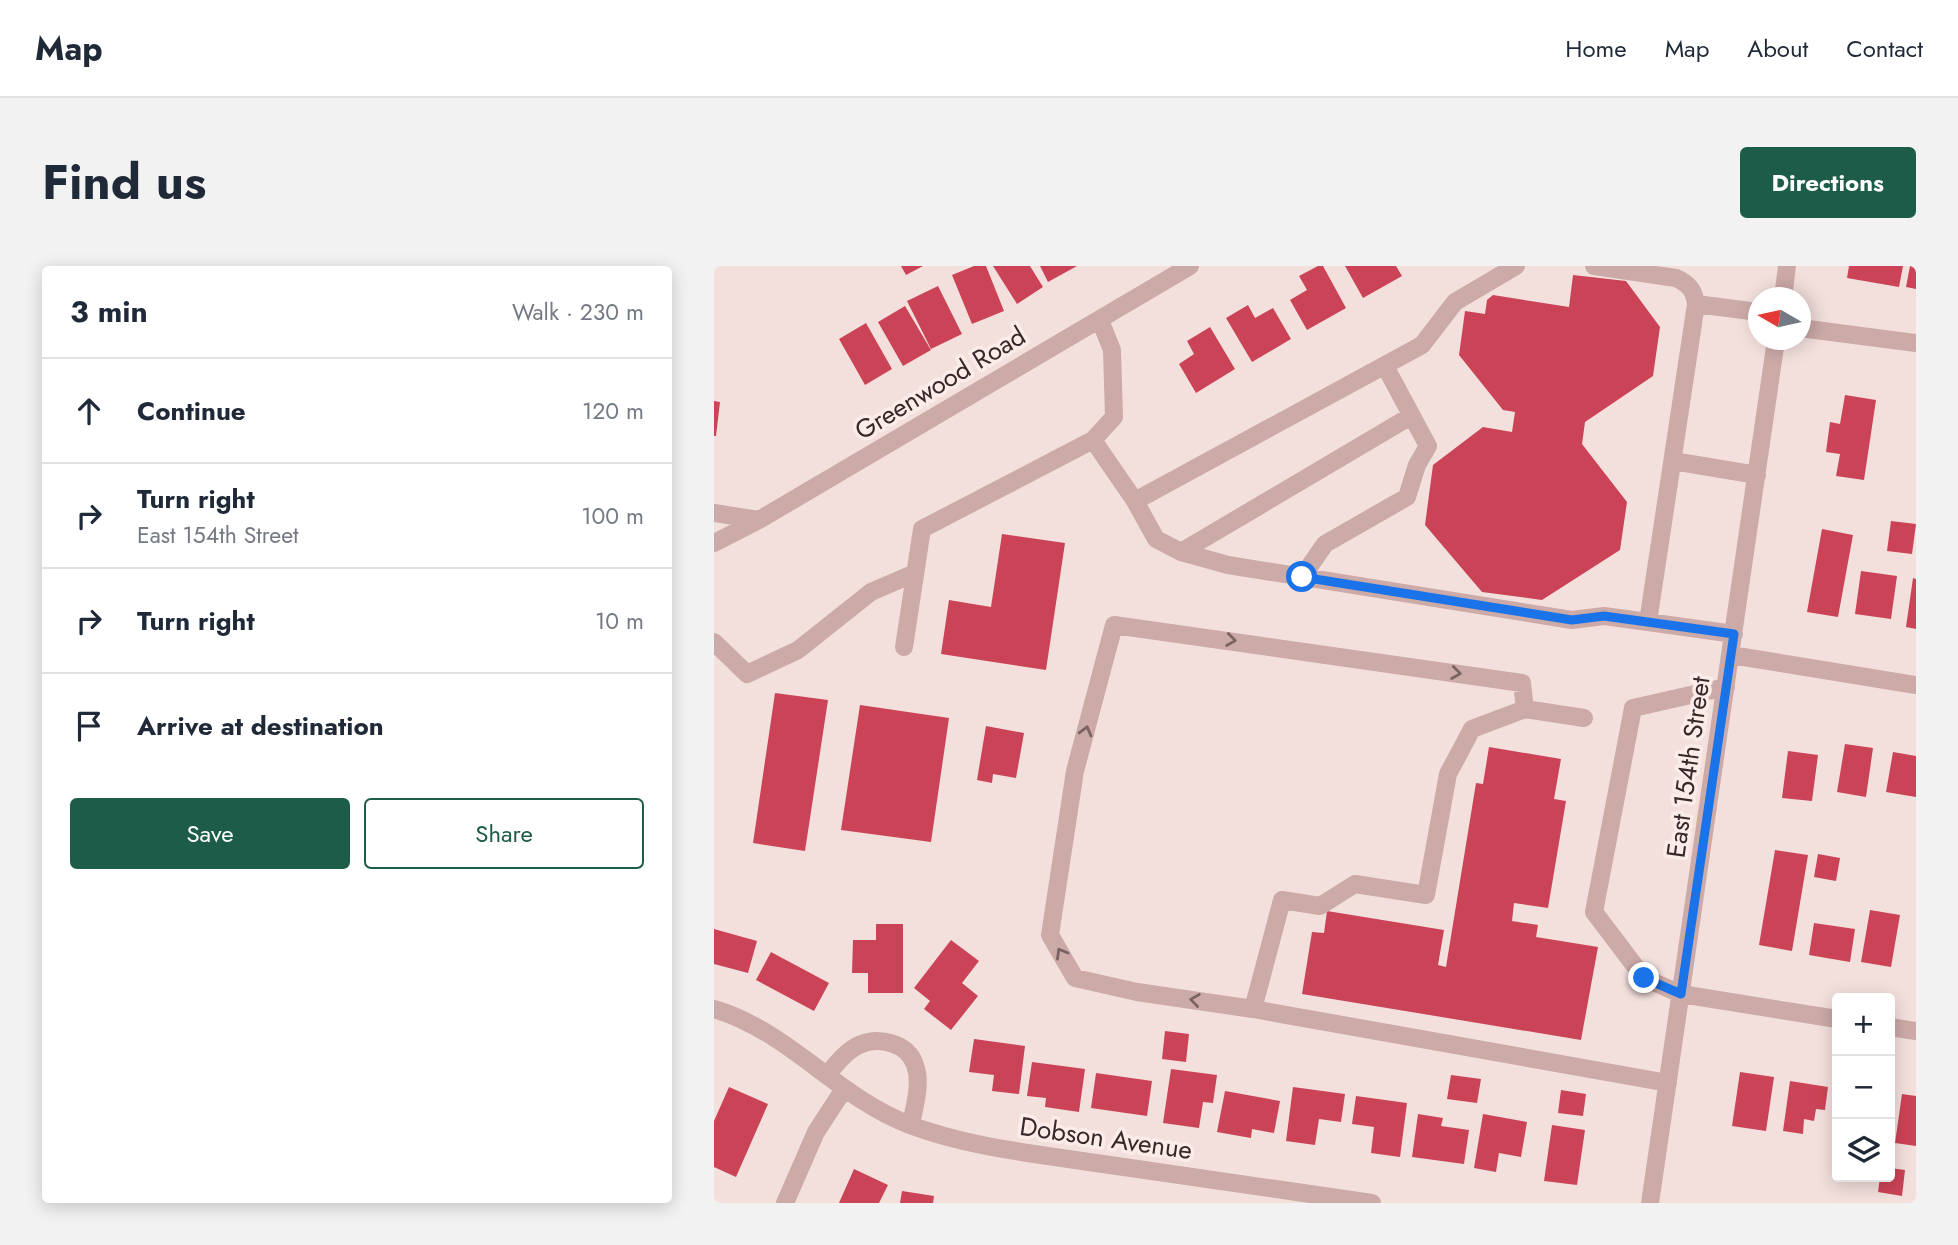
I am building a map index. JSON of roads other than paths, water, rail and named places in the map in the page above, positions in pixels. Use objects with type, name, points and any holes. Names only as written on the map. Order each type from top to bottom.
[{"type":"street","name":"Greenwood Road","points":[[714,543],[759,520],[1191,266]]},
{"type":"street","points":[[1135,501],[1422,345],[1455,302],[1516,266]]},
{"type":"street","points":[[1594,266],[1675,278],[1687,283],[1694,292],[1696,304],[1648,622]]},
{"type":"street","points":[[1784,287],[1787,266]]},
{"type":"street","points":[[1696,304],[1748,311]]},
{"type":"street","points":[[904,648],[922,529],[1093,440],[1114,417],[1112,351],[1100,320]]},
{"type":"street","points":[[1811,329],[1916,343]]},
{"type":"street","name":"East 154th Street","points":[[1650,1203],[1775,350]]},
{"type":"street","points":[[1302,577],[1325,544],[1407,497],[1417,465],[1428,446],[1385,366]]},
{"type":"street","points":[[1181,552],[1411,416]]},
{"type":"street","points":[[1093,440],[1135,501],[1156,539],[1181,552],[1228,565],[1572,620],[1604,616],[1734,634]]},
{"type":"street","points":[[1673,461],[1757,475]]},
{"type":"street","points":[[714,513],[759,520]]},
{"type":"street","points":[[714,642],[747,674],[798,650],[871,592],[915,573]]},
{"type":"street","points":[[1525,709],[1522,683],[1114,625],[1075,771],[1050,935],[1075,978],[1137,992],[1253,1009],[1668,1083]]},
{"type":"street","points":[[1731,655],[1916,685]]},
{"type":"street","points":[[1726,687],[1633,708],[1594,912],[1644,978],[1681,994],[1832,1018]]},
{"type":"street","points":[[1253,1009],[1282,900],[1320,906],[1355,884],[1426,895],[1448,774],[1472,729],[1525,709],[1584,719]]},
{"type":"street","name":"Dobson Avenue","points":[[714,1009],[737,1016],[807,1059],[844,1089],[892,1118],[911,1125],[999,1149],[1372,1203]]},
{"type":"street","points":[[1895,1028],[1916,1031]]},
{"type":"street","points":[[827,1075],[840,1059],[859,1045],[891,1042],[905,1049],[915,1063],[918,1079],[911,1125]]},
{"type":"street","points":[[785,1203],[816,1132],[844,1089]]}]
